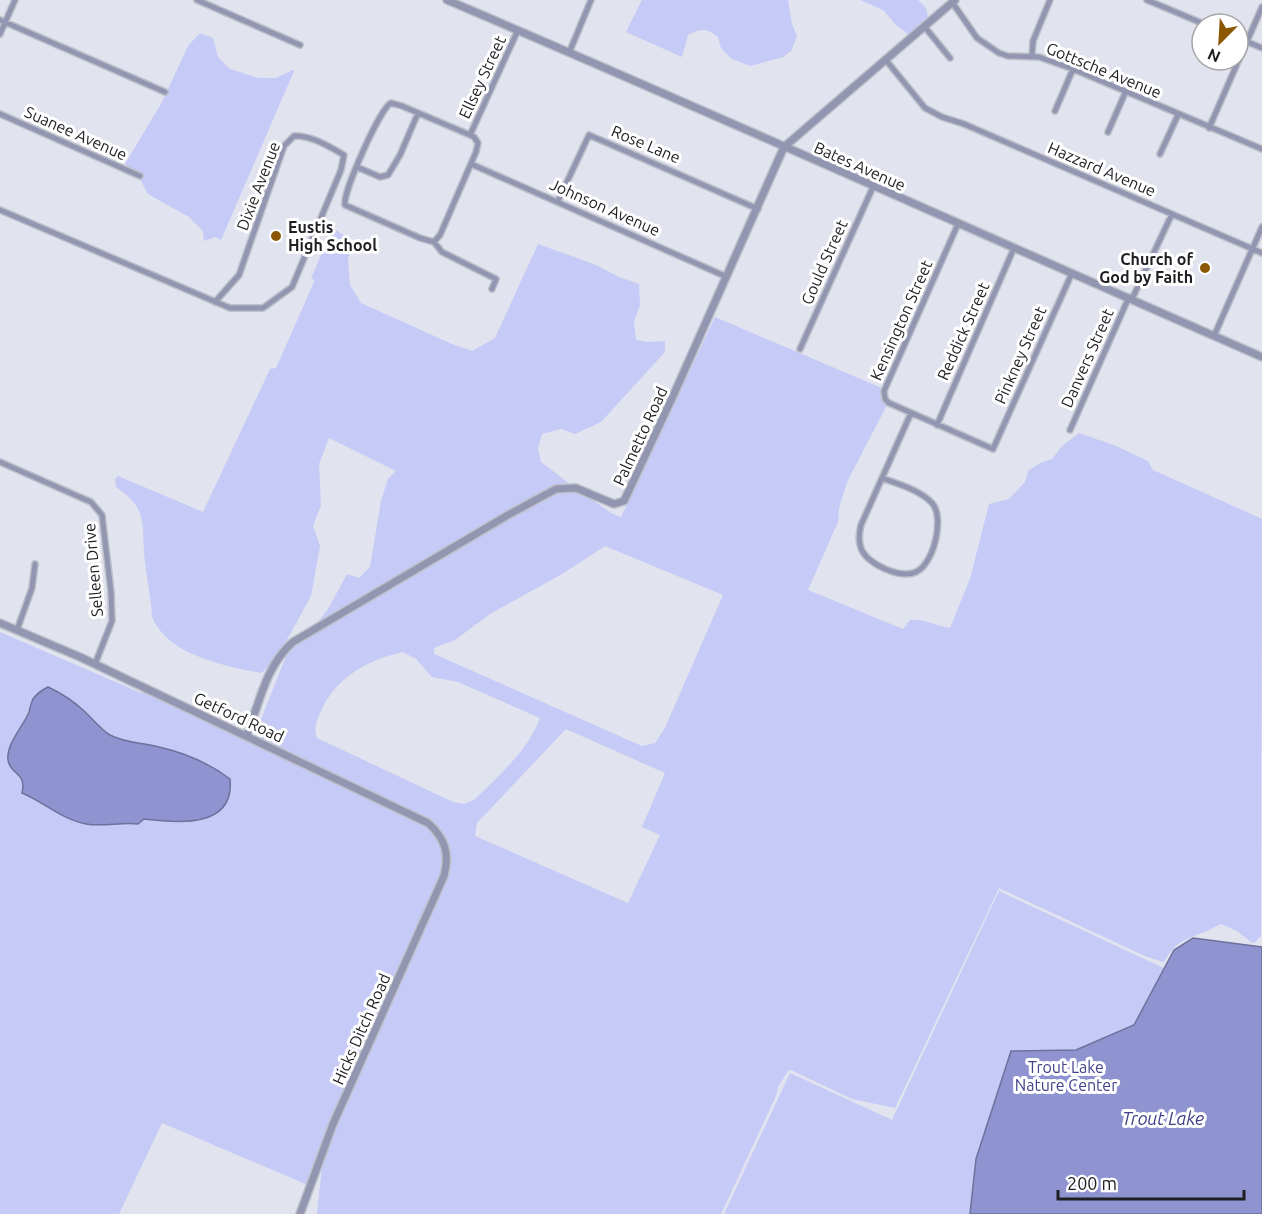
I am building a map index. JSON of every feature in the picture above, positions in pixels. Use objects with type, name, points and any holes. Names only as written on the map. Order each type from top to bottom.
[{"type":"street","points":[[0,34],[3,21],[15,0]]},
{"type":"street","points":[[197,0],[300,45]]},
{"type":"street","name":"Bates Avenue","points":[[447,0],[1262,357]]},
{"type":"street","points":[[569,53],[591,0]]},
{"type":"street","points":[[1032,56],[1033,41],[1050,0]]},
{"type":"street","points":[[1147,0],[1190,18]]},
{"type":"street","name":"Gottsche Avenue","points":[[954,1],[977,38],[990,49],[1008,56],[1032,56],[1073,69],[1209,128]]},
{"type":"street","name":"Palmetto Road","points":[[247,735],[274,663],[293,642],[555,489],[576,488],[614,504],[624,501],[758,209],[784,147],[954,1]]},
{"type":"street","points":[[1250,35],[1262,7]]},
{"type":"street","points":[[3,21],[165,92]]},
{"type":"street","points":[[924,26],[950,58]]},
{"type":"street","name":"Ellsey Street","points":[[470,135],[518,30]]},
{"type":"street","name":"Hazzard Avenue","points":[[885,59],[915,98],[932,112],[1262,253]]},
{"type":"street","points":[[1055,111],[1073,69]]},
{"type":"street","points":[[1234,72],[1209,128],[1262,149]]},
{"type":"street","points":[[1108,132],[1126,91]]},
{"type":"street","points":[[434,242],[440,235],[478,143],[470,135],[391,103],[386,106],[378,119],[344,201],[348,208],[434,242],[442,252],[496,279],[492,289]]},
{"type":"street","points":[[357,167],[380,177],[388,175],[400,155],[418,113]]},
{"type":"street","name":"Suanee Avenue","points":[[0,114],[140,176]]},
{"type":"street","points":[[1160,154],[1178,115]]},
{"type":"street","name":"Rose Lane","points":[[558,201],[589,135],[758,209]]},
{"type":"street","name":"Dixie Avenue","points":[[0,210],[215,302],[230,308],[263,308],[292,287],[341,170],[344,155],[302,136],[294,136],[284,146],[239,275],[215,302]]},
{"type":"street","name":"Johnson Avenue","points":[[471,164],[727,277]]},
{"type":"street","name":"Gould Street","points":[[800,349],[873,187]]},
{"type":"street","name":"Danvers Street","points":[[1070,430],[1172,214]]},
{"type":"street","name":"Kensington Street","points":[[958,224],[884,391],[885,399],[889,403],[993,449]]},
{"type":"street","points":[[1214,336],[1262,227]]},
{"type":"street","name":"Reddick Street","points":[[937,425],[1014,248]]},
{"type":"street","name":"Pinkney Street","points":[[993,449],[1072,273]]},
{"type":"street","points":[[882,478],[927,498],[936,510],[937,530],[932,554],[926,565],[915,573],[903,574],[868,559],[860,548],[859,533],[861,525],[911,413]]},
{"type":"street","name":"Selleen Drive","points":[[0,462],[91,502],[100,511],[108,567],[112,621],[95,664]]},
{"type":"street","points":[[17,630],[32,588],[35,564]]},
{"type":"street","name":"Getford Road","points":[[0,623],[95,664],[247,735],[428,823],[441,838],[447,856]]},
{"type":"street","name":"Hicks Ditch Road","points":[[300,1214],[333,1124],[444,876],[447,856]]},
{"type":"green space","points":[[642,0],[788,0],[792,24],[797,36],[791,51],[783,57],[750,66],[732,59],[721,48],[718,37],[714,34],[700,30],[688,35],[682,57],[626,32]]},
{"type":"green space","points":[[860,0],[918,0],[926,8],[928,17],[909,35],[897,26],[883,10]]},
{"type":"green space","points":[[200,33],[213,38],[218,57],[230,69],[258,78],[276,78],[295,69],[221,240],[215,237],[204,241],[203,231],[189,217],[148,194],[138,176],[125,164],[162,102],[188,46]]},
{"type":"green space","points":[[333,228],[352,241],[348,260],[350,285],[361,303],[452,344],[472,351],[495,338],[538,244],[596,265],[639,284],[640,305],[634,322],[636,340],[665,341],[665,352],[601,422],[575,434],[561,429],[542,434],[538,448],[541,462],[570,484],[554,486],[507,512],[316,625],[328,609],[347,574],[359,578],[370,567],[381,501],[388,479],[396,471],[329,438],[319,464],[321,505],[313,526],[320,546],[311,596],[283,647],[270,666],[261,673],[200,657],[172,642],[161,632],[152,616],[140,514],[132,501],[116,487],[115,479],[118,476],[203,512],[270,369],[276,368],[314,282],[311,278]]},
{"type":"green space","points":[[715,317],[884,389],[888,403],[848,480],[839,508],[838,522],[808,590],[903,629],[910,620],[925,621],[950,628],[970,579],[989,504],[1009,499],[1025,482],[1028,471],[1052,459],[1062,446],[1079,433],[1116,446],[1148,461],[1153,470],[1262,519],[1261,936],[1254,943],[1237,931],[1221,924],[1178,944],[1164,962],[1147,957],[999,888],[895,1108],[852,1099],[791,1070],[788,1071],[778,1087],[776,1096],[721,1214],[317,1214],[325,1153],[447,878],[450,854],[446,839],[430,820],[261,738],[260,722],[288,651],[556,492],[584,494],[611,513],[621,517]],"holes":[[[605,546],[723,595],[665,728],[655,743],[642,746],[434,654],[434,648],[455,640],[490,614],[562,574]],[[403,652],[416,659],[432,677],[458,682],[540,718],[521,751],[474,800],[464,804],[453,802],[317,738],[315,731],[317,721],[327,699],[335,689],[354,672],[390,655]],[[566,729],[665,773],[642,827],[660,835],[628,903],[475,836],[477,823]]]},
{"type":"green space","points":[[0,632],[141,693],[142,691],[426,826],[442,848],[443,868],[330,1122],[308,1185],[162,1123],[119,1214],[0,1214]],"holes":[[[32,700],[72,702],[109,734],[125,741],[190,756],[201,821],[144,819],[138,824],[86,824],[69,819],[23,793],[24,786],[11,745],[28,713]]]},
{"type":"green space","name":"Trout Lake Nature Center","points":[[999,891],[1262,1014],[1262,1214],[724,1214],[790,1073],[892,1120]]},
{"type":"water","points":[[48,687],[75,703],[103,730],[116,738],[178,752],[222,773],[230,779],[229,795],[223,807],[214,815],[187,821],[144,819],[138,824],[92,825],[69,819],[22,793],[22,781],[9,765],[8,754],[33,699]]},
{"type":"water","name":"Trout Lake","points":[[1193,938],[1262,947],[1262,1214],[970,1214],[976,1159],[1011,1051],[1076,1050],[1134,1025],[1174,950]]},
{"type":"place","name":"Eustis High School","points":[[276,236]]},
{"type":"place","name":"Church of God by Faith","points":[[1205,268]]}]
